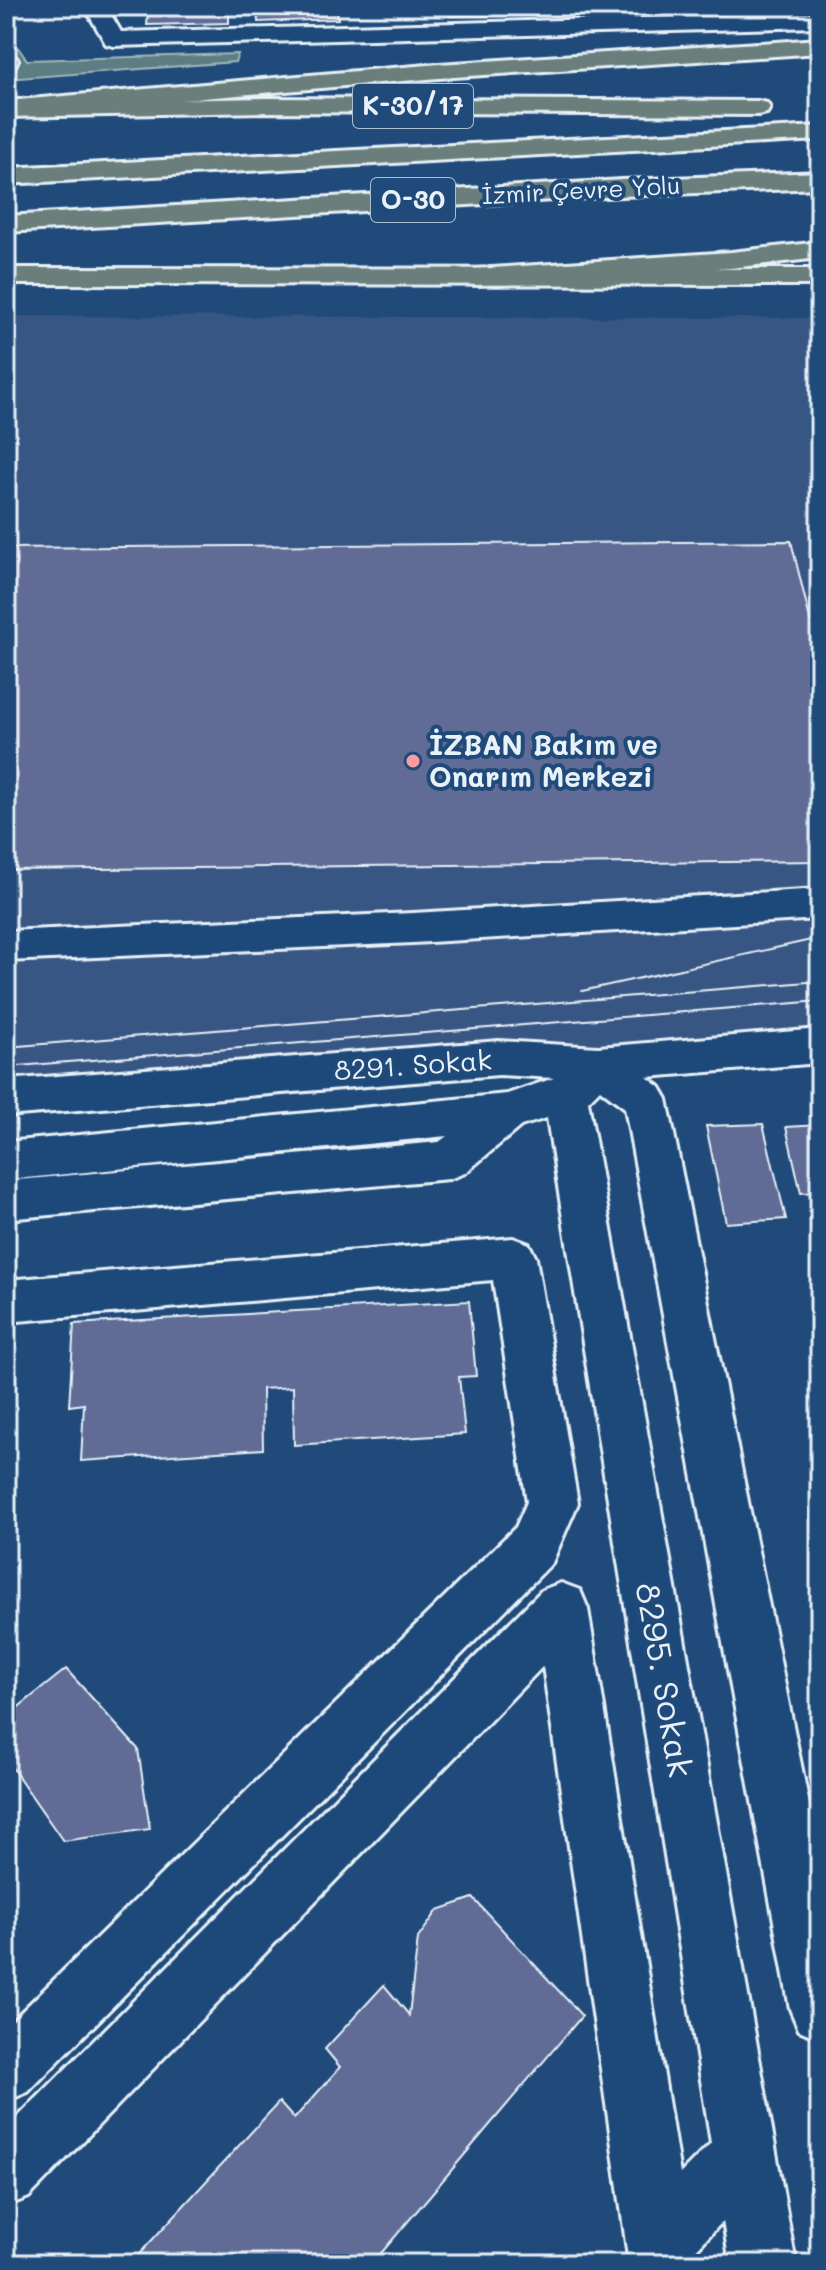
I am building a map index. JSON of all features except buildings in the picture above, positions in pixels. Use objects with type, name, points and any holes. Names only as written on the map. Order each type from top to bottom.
[{"type":"main road","points":[[6,109],[454,70],[820,46]]},
{"type":"main road","name":"K-30/17","points":[[6,109],[266,105],[788,108]]},
{"type":"main road","name":"İzmir Çevre Yolu","points":[[6,176],[820,133]]},
{"type":"main road","name":"İzmir Çevre Yolu","points":[[6,224],[622,188],[820,180]]},
{"type":"main road","points":[[476,277],[731,260],[820,250]]},
{"type":"main road","points":[[6,276],[820,277]]},
{"type":"street","points":[[95,6],[114,39],[820,20]]},
{"type":"street","points":[[409,6],[410,31]]},
{"type":"street","points":[[6,946],[413,928],[820,904]]},
{"type":"street","name":"8291. Sokak","points":[[6,1161],[507,1112],[582,1080],[820,1046]]},
{"type":"street","name":"8291. Sokak","points":[[6,1098],[499,1058],[582,1080]]},
{"type":"street","points":[[582,1080],[645,1099],[806,1869],[820,2009]]},
{"type":"street","name":"8295. Sokak","points":[[582,1080],[763,2264]]},
{"type":"street","points":[[6,1200],[449,1160],[507,1112]]},
{"type":"street","points":[[6,1301],[513,1258],[553,1503],[534,1545],[6,2070]]},
{"type":"street","points":[[6,2174],[561,1609],[670,2257]]},
{"type":"street","points":[[670,2257],[744,2154]]},
{"type":"shaded area","points":[[6,316],[820,318],[820,1036],[561,1045],[6,1091]]},
{"type":"green space","points":[[6,31],[27,60],[238,54],[235,62],[6,79]]},
{"type":"tram line","points":[[582,991],[820,938]]},
{"type":"tram line","points":[[6,1047],[820,981]]},
{"type":"tram line","points":[[6,1067],[820,1001]]},
{"type":"place","name":"İZBAN Bakım ve Onarım Merkezi","points":[[413,761]]}]
